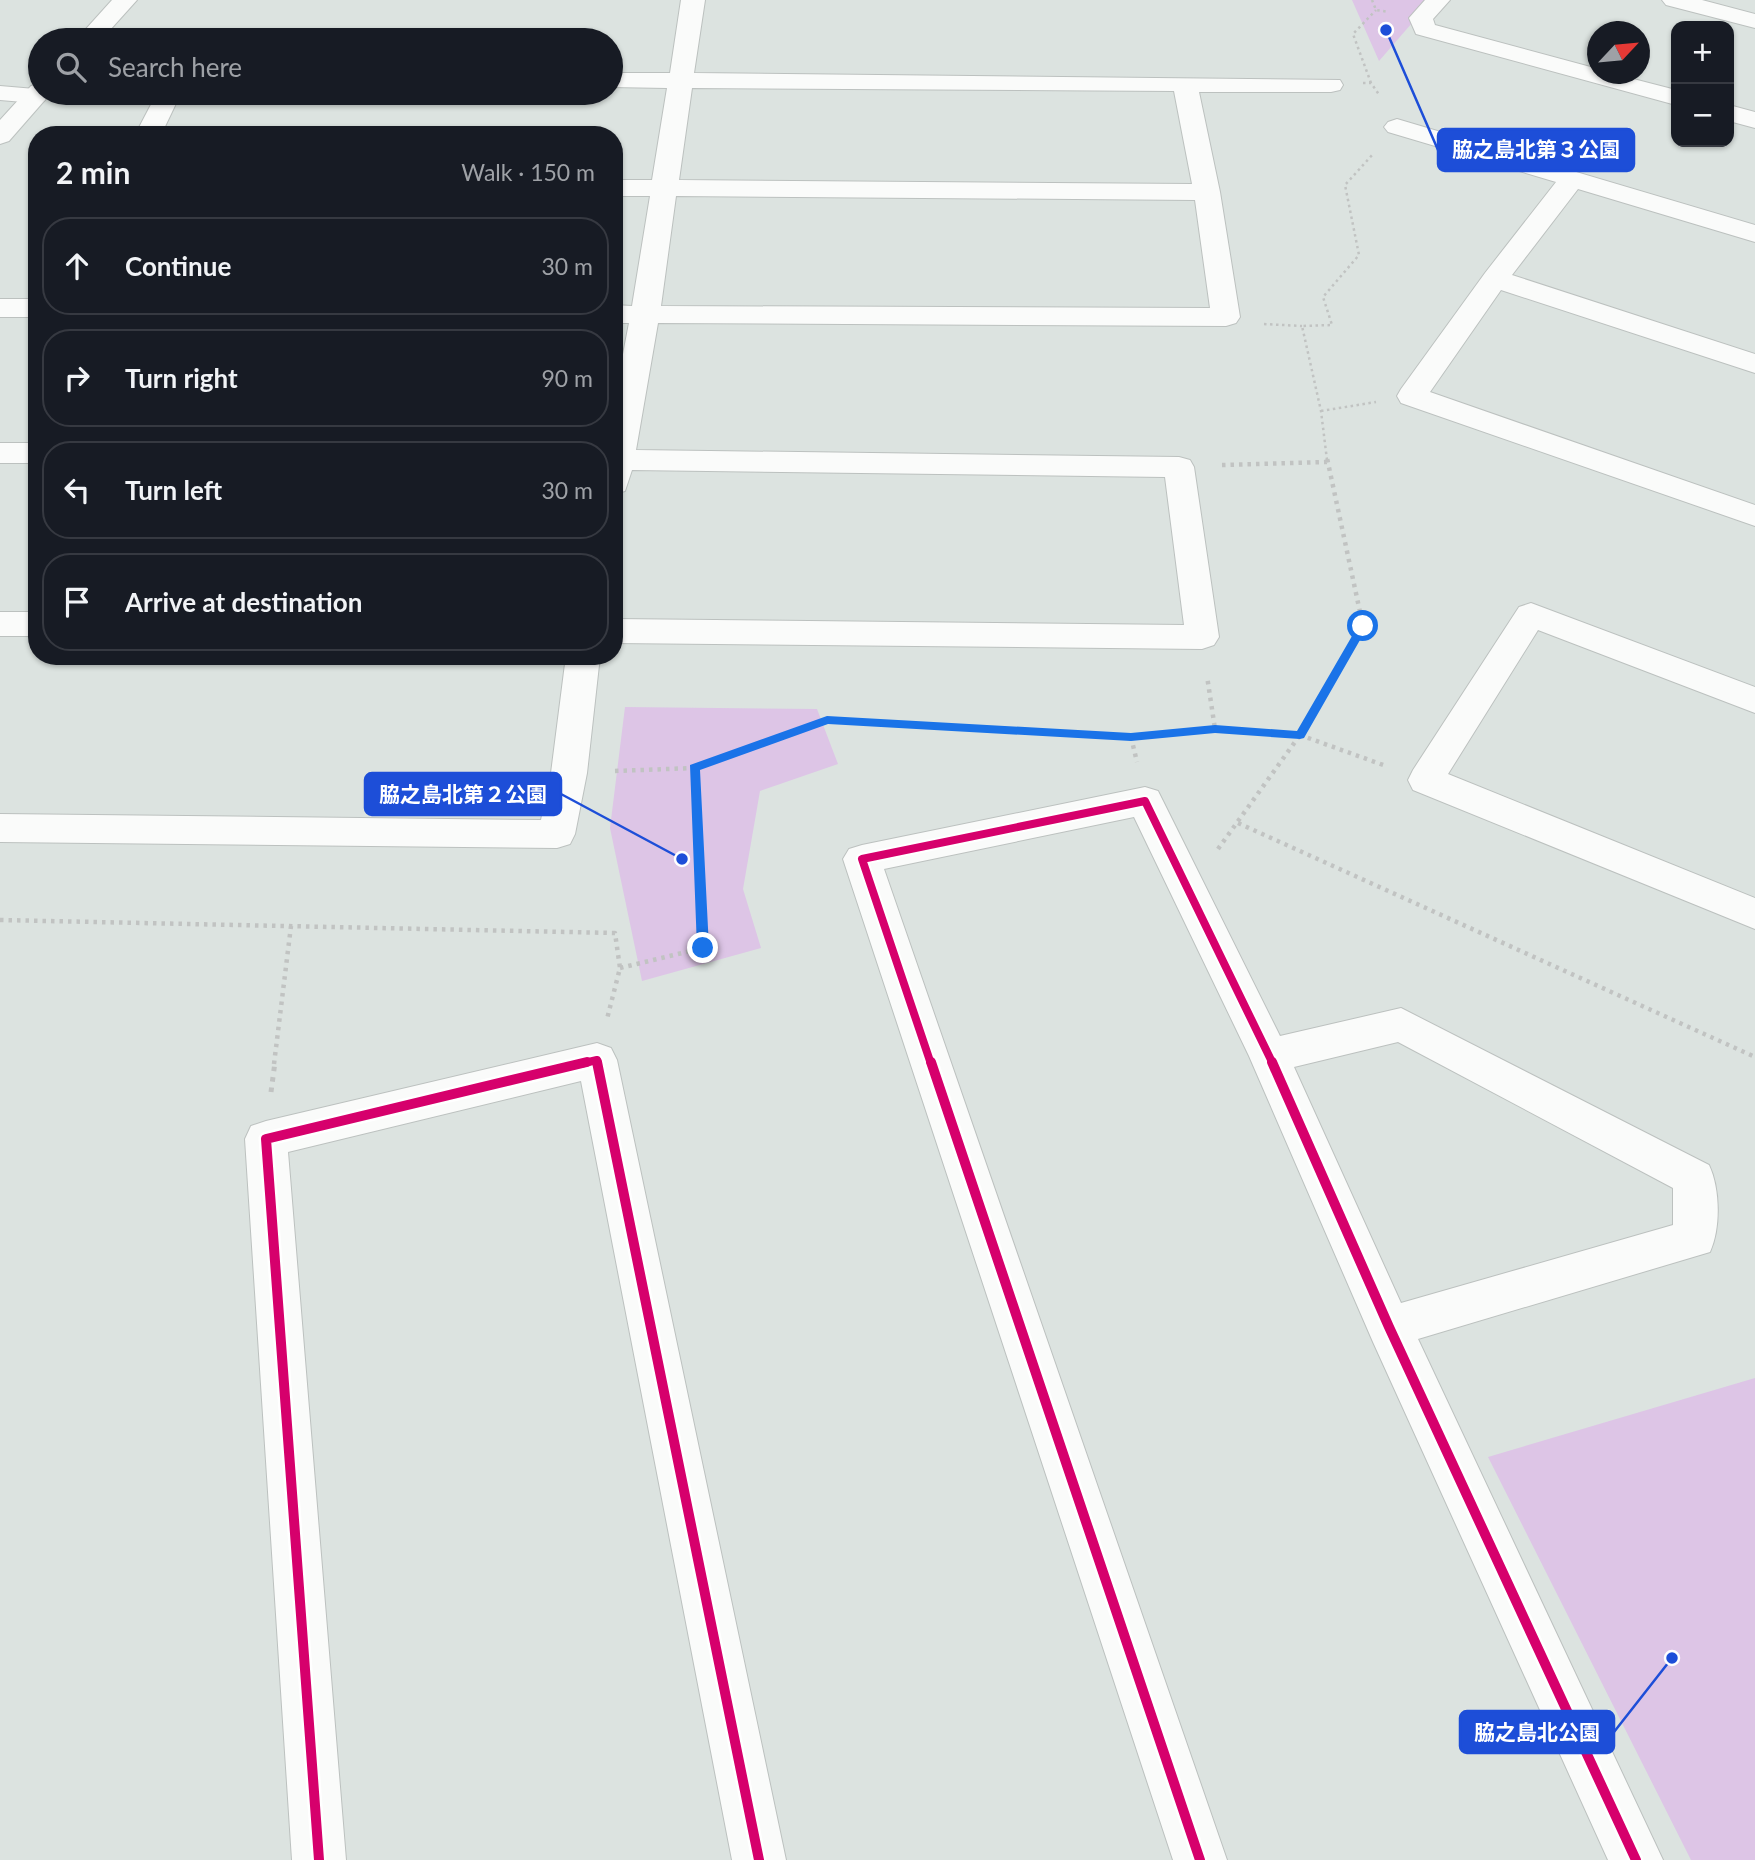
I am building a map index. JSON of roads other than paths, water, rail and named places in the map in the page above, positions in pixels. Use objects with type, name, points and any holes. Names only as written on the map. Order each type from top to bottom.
[{"type":"street","points":[[99,28],[125,0]]},
{"type":"street","points":[[623,431],[645,314],[693,0]]},
{"type":"street","points":[[1438,0],[1421,18],[1424,29],[1671,97]]},
{"type":"street","points":[[1674,0],[1755,21]]},
{"type":"street","points":[[623,80],[1331,85]]},
{"type":"street","points":[[623,314],[1226,317],[1207,192],[1185,85]]},
{"type":"street","points":[[0,93],[28,94]]},
{"type":"street","points":[[0,136],[28,105]]},
{"type":"street","points":[[152,126],[163,105]]},
{"type":"street","points":[[1734,114],[1755,120]]},
{"type":"street","points":[[1397,127],[1755,234]]},
{"type":"street","points":[[1572,179],[1495,279],[1412,396],[1755,516]]},
{"type":"street","points":[[623,188],[1207,192]]},
{"type":"street","points":[[1495,279],[1755,364]]},
{"type":"street","points":[[0,308],[28,308]]},
{"type":"street","points":[[0,453],[28,453]]},
{"type":"street","points":[[623,468],[1179,467],[1202,636],[623,631]]},
{"type":"street","points":[[1755,700],[1531,615],[1426,780],[1755,914]]},
{"type":"street","points":[[0,624],[28,624]]},
{"type":"street","points":[[0,828],[557,834],[569,773],[582,665]]},
{"type":"street","points":[[1200,1860],[862,859],[1145,801],[1269,1056],[1389,1327],[1636,1860]]},
{"type":"street","points":[[1269,1056],[1401,1024],[1694,1178],[1695,1238],[1389,1327]]},
{"type":"street","points":[[319,1860],[266,1139],[597,1060],[759,1860]]},
{"type":"place","name":"脇之島北第３公園","points":[[1386,30]]},
{"type":"place","name":"脇之島北第２公園","points":[[682,859]]},
{"type":"place","name":"脇之島北公園","points":[[1672,1658]]}]
